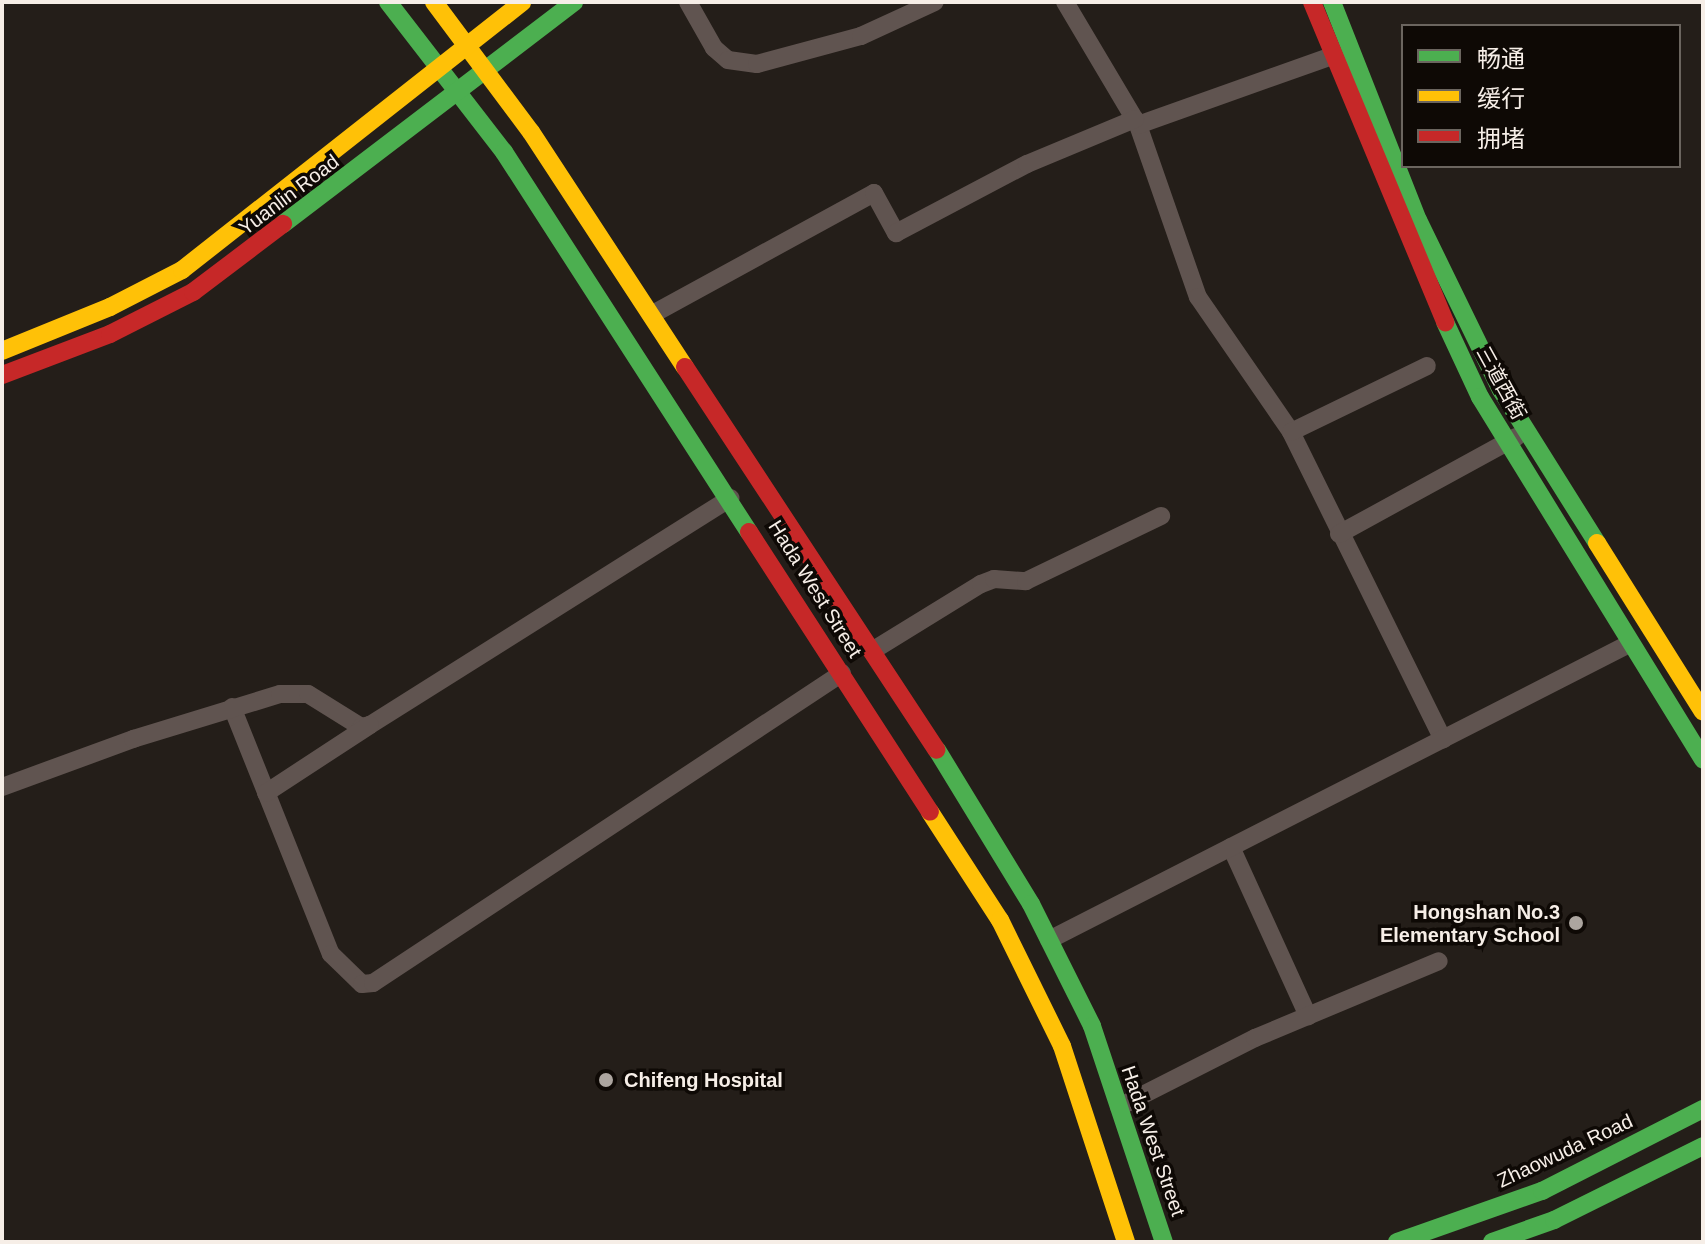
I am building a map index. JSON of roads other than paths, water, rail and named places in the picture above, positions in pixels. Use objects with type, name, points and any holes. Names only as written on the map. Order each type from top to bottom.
[{"type":"main road","name":"Hada West Street","points":[[388,2],[461,92],[731,498],[1007,934],[1062,1046],[1126,1242]]},
{"type":"main road","name":"Hada West Street","points":[[434,2],[488,71],[971,802],[1049,940],[1092,1026],[1164,1242]]},
{"type":"main road","name":"Yuanlin Road","points":[[2,351],[110,307],[182,270],[522,2]]},
{"type":"main road","name":"Yuanlin Road","points":[[2,375],[110,334],[193,292],[461,92],[574,2]]},
{"type":"main road","name":"三道西街","points":[[1312,2],[1409,244],[1480,397],[1703,760]]},
{"type":"main road","points":[[1332,2],[1418,220],[1525,431],[1703,712]]},
{"type":"main road","name":"Zhaowuda Road","points":[[1397,1242],[1542,1191],[1703,1109]]},
{"type":"main road","points":[[1492,1242],[1554,1220],[1703,1146]]},
{"type":"street","points":[[688,2],[714,48],[728,60],[757,64],[861,36],[935,2]]},
{"type":"street","points":[[1065,2],[1137,122],[1198,297],[1291,432],[1443,739]]},
{"type":"street","points":[[651,315],[874,193],[896,233],[1027,164],[1137,122],[1332,56]]},
{"type":"street","points":[[1291,432],[1427,366]]},
{"type":"street","points":[[1339,534],[1525,431]]},
{"type":"street","points":[[266,793],[731,498]]},
{"type":"street","points":[[872,651],[981,584],[994,579],[1026,581],[1161,516]]},
{"type":"street","points":[[1049,940],[1631,643]]},
{"type":"street","points":[[232,707],[331,954],[362,984],[373,983],[842,673]]},
{"type":"street","points":[[2,787],[232,707],[280,694],[308,694],[361,727],[370,725]]},
{"type":"street","points":[[1231,847],[1308,1016]]},
{"type":"street","points":[[1119,1107],[1308,1016],[1439,961]]},
{"type":"place","name":"Hongshan No.3 Elementary School","points":[[1576,923]]},
{"type":"place","name":"Chifeng Hospital","points":[[606,1080]]}]
